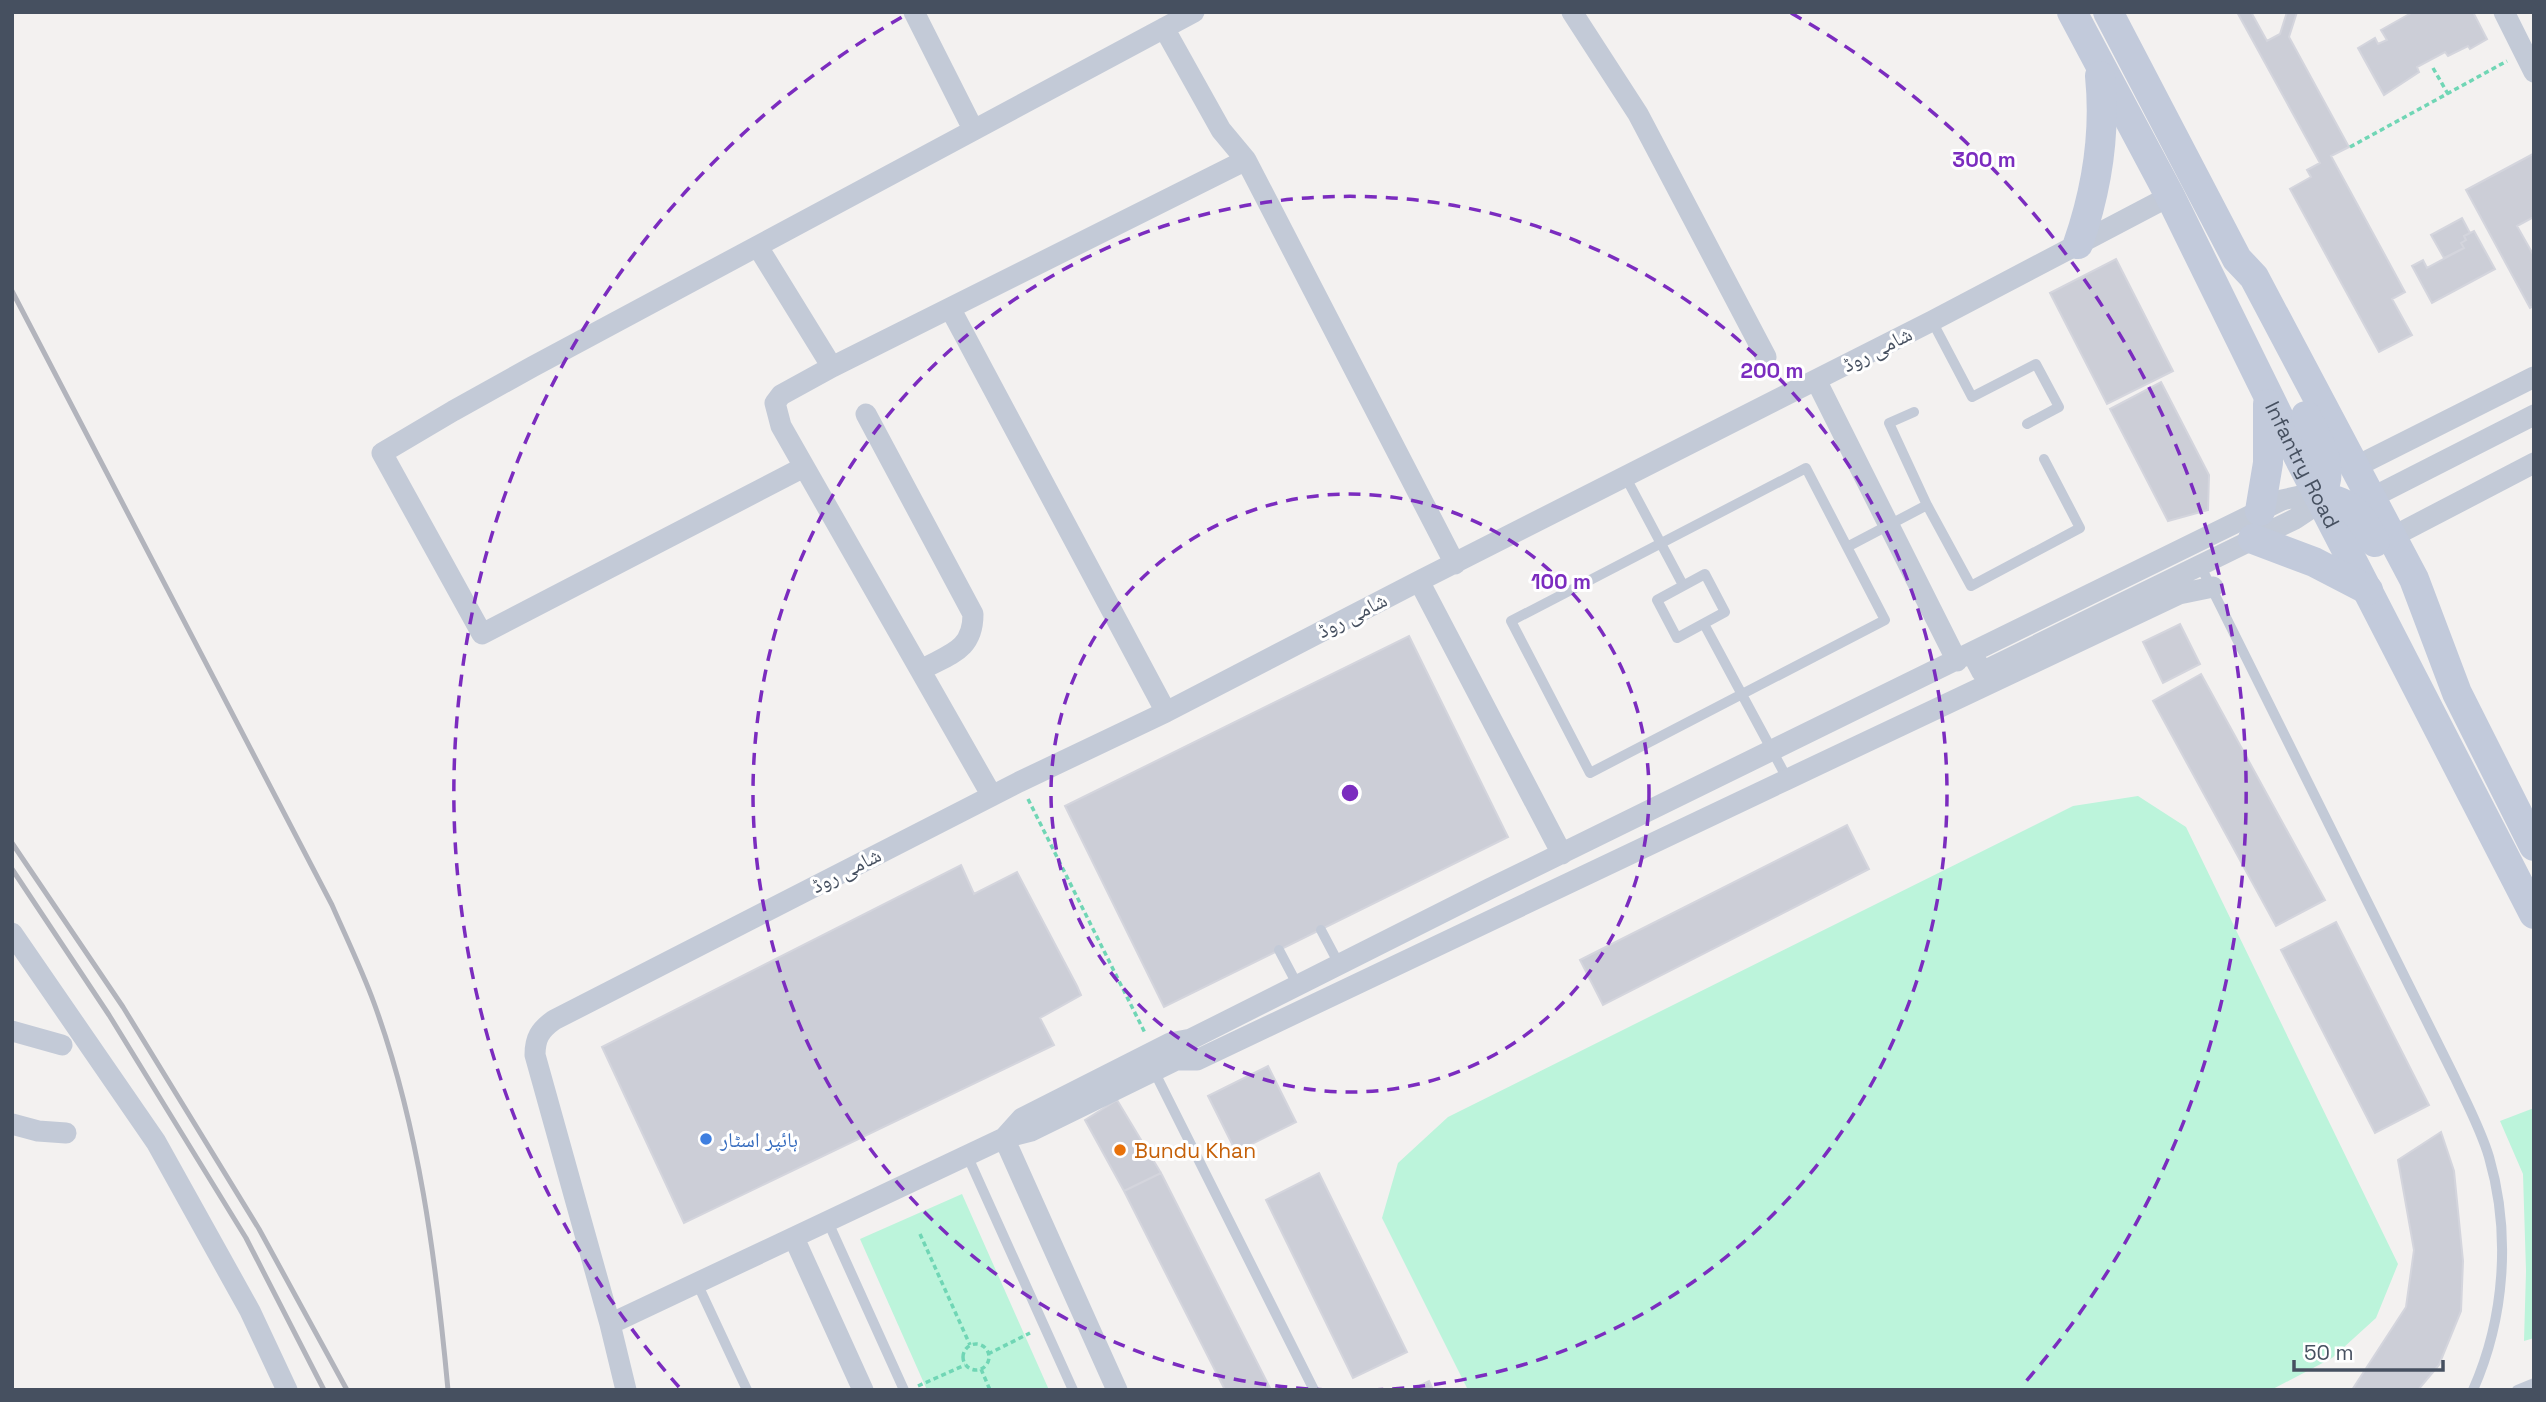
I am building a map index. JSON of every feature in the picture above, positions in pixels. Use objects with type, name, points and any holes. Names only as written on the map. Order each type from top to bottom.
[{"type":"main road","name":"Infantry Road","points":[[2072,12],[2170,196],[2320,497],[2534,914]]},
{"type":"main road","name":"Infantry Road","points":[[2108,12],[2237,259],[2254,277],[2414,579],[2457,693],[2534,846]]},
{"type":"main road","points":[[2078,244],[2098,174],[2103,102],[2099,66]]},
{"type":"main road","points":[[2237,259],[2237,282],[2324,452],[2327,476],[2320,497],[2337,500],[2355,509],[2457,693]]},
{"type":"main road","points":[[2267,390],[2269,451],[2257,525],[2314,562],[2368,590]]},
{"type":"street","points":[[914,12],[973,129]]},
{"type":"street","points":[[804,467],[482,634],[382,453],[453,411],[1194,12]]},
{"type":"street","points":[[1572,12],[1637,114],[1766,358]]},
{"type":"street","points":[[2504,12],[2534,72]]},
{"type":"street","points":[[1164,29],[1222,130],[1246,160],[1455,564]]},
{"type":"street","points":[[992,796],[781,426],[775,402],[781,395],[832,367],[1246,160]]},
{"type":"street","name":"شامی روڈ","points":[[610,1324],[535,1055],[537,1036],[554,1020],[1019,782],[1166,712],[1419,580],[1932,321],[2170,196]]},
{"type":"street","points":[[758,247],[832,367]]},
{"type":"street","points":[[950,308],[1166,712]]},
{"type":"street","points":[[2356,467],[2534,377]]},
{"type":"street","points":[[1816,380],[1890,524],[1965,657],[1982,672]]},
{"type":"street","points":[[866,414],[973,614],[972,634],[966,644],[920,670]]},
{"type":"street","points":[[2371,498],[2534,415]]},
{"type":"street","points":[[2392,537],[2534,463]]},
{"type":"street","points":[[1894,730],[1913,708],[2200,565],[2291,497],[2320,497]]},
{"type":"street","points":[[626,1390],[610,1324],[1003,1138],[1031,1131],[1154,1061],[1170,1042],[1191,1040],[1489,889],[1965,657],[2257,525],[2303,515],[2320,497]]},
{"type":"street","points":[[1419,580],[1562,854]]},
{"type":"street","points":[[1154,1061],[1196,1060],[2179,594],[2213,587]]},
{"type":"street","points":[[1489,889],[1502,913]]},
{"type":"street","points":[[12,933],[156,1142],[250,1311],[287,1390]]},
{"type":"street","points":[[12,1031],[62,1045]]},
{"type":"street","points":[[12,1124],[38,1131],[66,1133]]},
{"type":"street","points":[[1003,1138],[1117,1390]]},
{"type":"street","points":[[794,1238],[863,1390]]},
{"type":"lane","points":[[1932,321],[1972,397],[2036,364],[2059,407],[2027,424]]},
{"type":"lane","points":[[1914,412],[1889,423],[1927,505],[1971,586],[2080,528],[2044,459]]},
{"type":"lane","points":[[1806,468],[1847,547],[1885,620],[1590,773],[1511,621],[1806,468]]},
{"type":"lane","points":[[1625,476],[1683,585]]},
{"type":"lane","points":[[1847,547],[1927,505]]},
{"type":"lane","points":[[2200,565],[2455,1078],[2489,1158],[2501,1217],[2501,1259],[2492,1339],[2473,1390]]},
{"type":"lane","points":[[1705,574],[1726,612],[1704,624],[1677,638],[1657,600],[1705,574]]},
{"type":"lane","points":[[1704,624],[1788,780]]},
{"type":"lane","points":[[1321,930],[1339,964]]},
{"type":"lane","points":[[1279,950],[1298,986]]},
{"type":"lane","points":[[1154,1061],[1314,1390]]},
{"type":"lane","points":[[967,1155],[1073,1390]]},
{"type":"lane","points":[[828,1222],[907,1390]]},
{"type":"lane","points":[[697,1283],[747,1390]]},
{"type":"lane","points":[[2517,1390],[2534,1382]]},
{"type":"path","points":[[2350,147],[2524,52]]},
{"type":"path","points":[[2433,68],[2448,94]]},
{"type":"path","points":[[1019,782],[1154,1061]]},
{"type":"path","points":[[920,1234],[970,1345]]},
{"type":"path","points":[[988,1354],[1045,1327]]},
{"type":"path","points":[[970,1345],[981,1345],[988,1354],[987,1364],[981,1369],[974,1370],[965,1364],[963,1354],[970,1345]]},
{"type":"path","points":[[907,1390],[965,1364]]},
{"type":"path","points":[[981,1369],[990,1390]]},
{"type":"green space","points":[[2138,796],[2186,827],[2398,1264],[2376,1318],[2332,1358],[2271,1390],[1468,1390],[1382,1218],[1398,1163],[1448,1117],[2073,806]]},
{"type":"green space","points":[[2534,1108],[2534,1338],[2524,1341],[2526,1271],[2523,1174],[2500,1121]]},
{"type":"green space","points":[[962,1194],[1049,1390],[927,1390],[860,1239]]},
{"type":"building","points":[[2237,12],[2251,12],[2267,41],[2280,34],[2287,12],[2297,12],[2289,37],[2349,147],[2331,156],[2405,292],[2392,299],[2412,335],[2379,352],[2290,189],[2311,177],[2307,170],[2320,163]]},
{"type":"building","points":[[2413,12],[2473,12],[2487,39],[2470,49],[2468,46],[2448,56],[2445,52],[2417,67],[2419,72],[2384,95],[2358,48],[2375,38],[2378,44],[2387,40],[2381,30]]},
{"type":"building","points":[[2533,154],[2534,217],[2517,226],[2534,256],[2534,306],[2530,308],[2466,190]]},
{"type":"building","points":[[2462,218],[2470,233],[2464,236],[2466,240],[2461,243],[2464,248],[2444,258],[2431,235]]},
{"type":"building","points":[[2474,231],[2495,269],[2432,303],[2412,266],[2423,260],[2427,268],[2464,248],[2461,243],[2466,240],[2464,236]]},
{"type":"building","points":[[2116,259],[2173,371],[2107,404],[2050,293]]},
{"type":"building","points":[[2161,382],[2209,475],[2208,510],[2168,521],[2110,409]]},
{"type":"building","points":[[2180,624],[2200,664],[2163,683],[2143,642]]},
{"type":"building","points":[[1409,636],[1508,837],[1164,1007],[1065,806]]},
{"type":"building","points":[[2201,674],[2325,900],[2276,926],[2153,701]]},
{"type":"building","points":[[1847,825],[1869,869],[1603,1005],[1580,960]]},
{"type":"building","points":[[961,865],[974,894],[1017,872],[1077,986],[1081,995],[1040,1018],[1054,1045],[684,1223],[602,1047]]},
{"type":"building","points":[[2336,922],[2429,1105],[2375,1133],[2281,950]]},
{"type":"building","points":[[1268,1066],[1296,1122],[1236,1152],[1208,1096]]},
{"type":"building","points":[[1117,1100],[1161,1173],[1124,1191],[1085,1120]]},
{"type":"building","points":[[2441,1132],[2454,1171],[2463,1261],[2461,1311],[2439,1365],[2418,1390],[2352,1390],[2406,1307],[2414,1250],[2398,1160]]},
{"type":"building","points":[[1161,1173],[1271,1390],[1225,1390],[1124,1191]]},
{"type":"building","points":[[1319,1173],[1407,1352],[1353,1378],[1266,1200]]},
{"type":"building","points":[[1429,1381],[1433,1390],[1411,1390]]},
{"type":"railway","points":[[12,291],[332,905],[369,991],[390,1050],[414,1145],[438,1292],[448,1390]]},
{"type":"railway","points":[[12,843],[123,1007],[259,1229],[347,1390]]},
{"type":"railway","points":[[12,869],[109,1015],[246,1238],[324,1390]]},
{"type":"place","name":"ہائپر اسٹار","points":[[706,1139]]},
{"type":"place","name":"Bundu Khan","points":[[1120,1150]]}]
